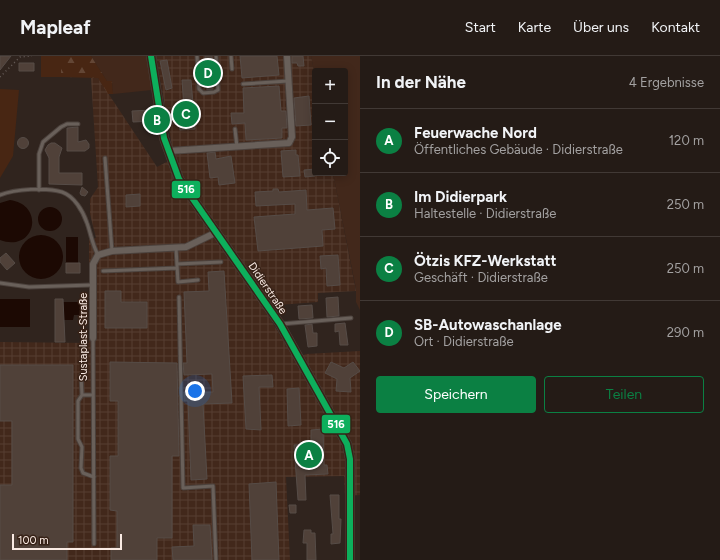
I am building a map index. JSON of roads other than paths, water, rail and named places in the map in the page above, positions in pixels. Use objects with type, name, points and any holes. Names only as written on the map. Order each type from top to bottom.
[{"type":"street","name":"Didierstraße","points":[[151,56],[161,120],[169,151],[179,179],[280,324],[347,444],[350,458],[350,560]]},
{"type":"street","points":[[169,151],[287,144],[291,141],[287,56]]},
{"type":"street","points":[[98,255],[112,251],[186,247],[217,232]]},
{"type":"street","name":"Sustaplast-Straße","points":[[93,338],[93,264],[98,255]]},
{"type":"lane","points":[[198,56],[199,89],[203,93],[216,92],[218,90],[216,56]]},
{"type":"lane","points":[[231,56],[232,69]]},
{"type":"lane","points":[[243,84],[288,80]]},
{"type":"lane","points":[[39,190],[39,154],[43,142],[61,127],[67,124],[78,124]]},
{"type":"lane","points":[[235,129],[237,147]]},
{"type":"lane","points":[[105,158],[112,251]]},
{"type":"lane","points":[[0,195],[7,192],[39,190],[63,192],[77,204],[87,223],[92,245],[98,255]]},
{"type":"lane","points":[[176,248],[178,282],[198,280]]},
{"type":"lane","points":[[177,264],[221,262]]},
{"type":"lane","points":[[103,271],[177,268]]},
{"type":"lane","points":[[0,283],[29,287],[92,286]]},
{"type":"lane","points":[[179,297],[183,488],[212,486],[216,560]]},
{"type":"lane","points":[[280,324],[351,318]]},
{"type":"lane","name":"Sustaplast-Straße","points":[[93,338],[94,544]]},
{"type":"lane","points":[[80,375],[82,395],[78,401],[78,439],[82,447],[81,468],[88,476],[94,477]]},
{"type":"lane","points":[[82,395],[93,395]]},
{"type":"place","name":"SB-Autowaschanlage","points":[[208,73]]},
{"type":"place","name":"Ötzis KFZ-Werkstatt","points":[[186,114]]},
{"type":"place","name":"Im Didierpark","points":[[157,120]]},
{"type":"place","name":"Feuerwache Nord","points":[[309,455]]}]
